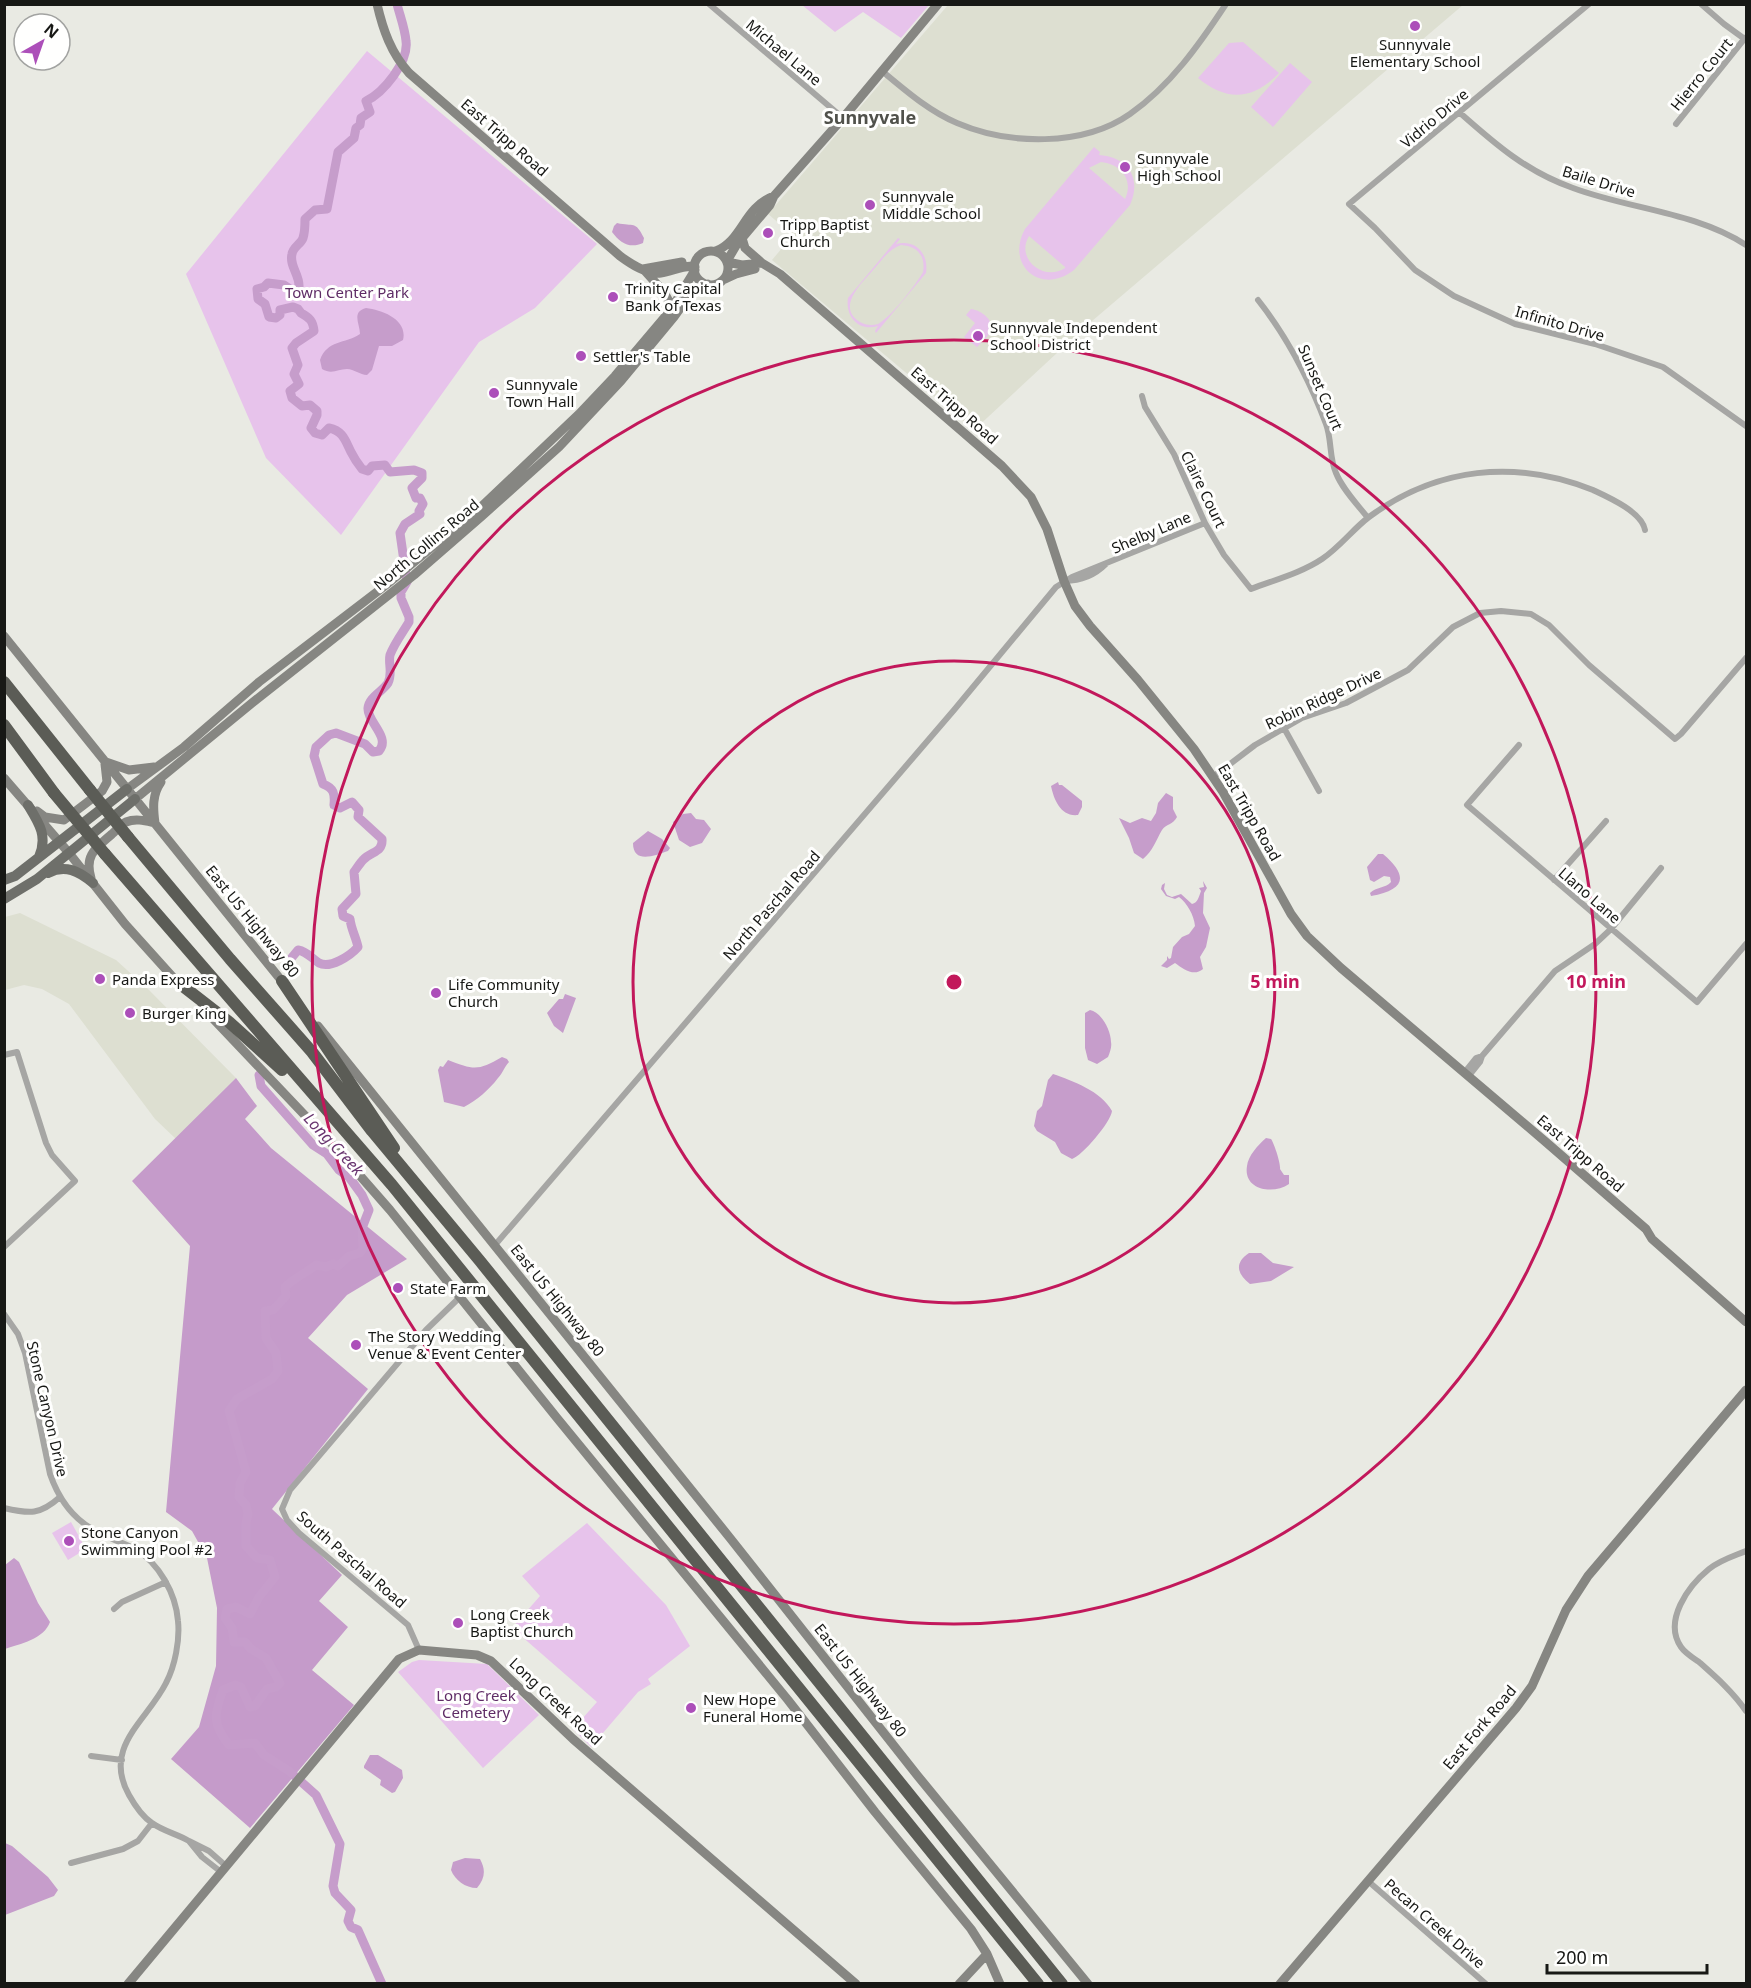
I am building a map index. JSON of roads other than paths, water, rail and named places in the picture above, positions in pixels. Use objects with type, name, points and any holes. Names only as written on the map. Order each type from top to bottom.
[{"type":"highway","points":[[4,682],[128,837],[230,959],[312,1052],[372,1131],[1062,1983]]},
{"type":"highway","points":[[4,725],[54,793],[105,854],[392,1185],[1038,1983]]},
{"type":"highway","points":[[175,980],[254,1044],[392,1185]]},
{"type":"highway","points":[[282,981],[318,1038],[391,1141],[407,1173]]},
{"type":"main road","points":[[4,880],[15,876],[127,789]]},
{"type":"main road","points":[[37,879],[135,799]]},
{"type":"main road","points":[[28,805],[42,828],[44,846],[39,857]]},
{"type":"main road","points":[[4,899],[54,870],[70,868],[93,883]]},
{"type":"street","name":"East Tripp Road","points":[[377,4],[393,52],[406,70],[620,256],[655,273],[686,267],[695,269]]},
{"type":"street","name":"Michael Lane","points":[[709,4],[843,118]]},
{"type":"street","points":[[722,280],[728,272],[727,262],[742,238],[770,205],[774,196],[843,118],[938,4]]},
{"type":"street","points":[[882,71],[920,102],[957,123],[976,130],[1027,140],[1072,137],[1128,116],[1158,92],[1186,60],[1226,4]]},
{"type":"street","name":"Vidrio Drive","points":[[1349,204],[1589,4]]},
{"type":"street","points":[[1701,4],[1746,39]]},
{"type":"street","name":"Hierro Court","points":[[1676,124],[1746,39]]},
{"type":"street","name":"Baile Drive","points":[[1459,112],[1489,139],[1534,172],[1574,189],[1702,225],[1732,236],[1746,245]]},
{"type":"street","points":[[672,307],[663,292],[643,269],[716,251],[731,241],[760,202],[774,196]]},
{"type":"street","name":"Infinito Drive","points":[[1349,204],[1415,270],[1454,296],[1515,324],[1595,345],[1663,367],[1746,426]]},
{"type":"street","points":[[742,238],[745,248],[762,263]]},
{"type":"street","points":[[716,251],[727,262],[742,265],[762,263]]},
{"type":"street","points":[[699,257],[695,269],[699,279],[708,284],[752,269],[768,269],[780,274]]},
{"type":"street","name":"East Tripp Road","points":[[762,263],[780,274],[972,439],[1031,497],[1047,530],[1075,606],[1194,749],[1213,777],[1302,930],[1341,968],[1646,1229],[1652,1239],[1746,1322]]},
{"type":"street","name":"North Collins Road","points":[[641,352],[695,269]]},
{"type":"street","name":"North Collins Road","points":[[135,799],[414,575],[433,553],[523,474],[559,447],[694,289],[708,284]]},
{"type":"street","name":"Sunset Court","points":[[1258,300],[1279,327],[1299,361],[1327,427],[1335,473],[1368,518]]},
{"type":"street","name":"Claire Court","points":[[1142,396],[1145,407],[1174,454],[1205,523],[1224,555],[1251,589],[1322,559],[1353,534],[1368,518]]},
{"type":"street","points":[[1368,518],[1403,495],[1443,478],[1488,471],[1533,473],[1572,482],[1620,504],[1642,520],[1645,530]]},
{"type":"street","name":"Shelby Lane","points":[[1064,581],[1075,581],[1098,572],[1106,564],[1205,523]]},
{"type":"street","name":"North Collins Road","points":[[127,789],[184,747],[259,682],[421,557],[433,553]]},
{"type":"street","name":"North Paschal Road","points":[[495,1245],[949,717],[1056,587],[1064,581]]},
{"type":"street","name":"Robin Ridge Drive","points":[[1213,777],[1255,745],[1302,718],[1346,703],[1408,669],[1453,627],[1480,613],[1501,611],[1531,614],[1549,625],[1589,665],[1675,739],[1746,658]]},
{"type":"street","name":"East US Highway 80","points":[[4,636],[495,1245],[917,1775],[1088,1983]]},
{"type":"street","points":[[297,653],[304,662]]},
{"type":"street","points":[[1284,728],[1319,791]]},
{"type":"street","name":"Llano Lane","points":[[1519,745],[1467,806],[1697,1002],[1746,944]]},
{"type":"street","points":[[28,805],[45,816],[64,820],[102,791],[107,782],[104,761],[129,770],[156,767]]},
{"type":"street","points":[[93,883],[88,868],[90,857],[96,848],[126,822],[141,820],[155,823],[154,795],[165,775]]},
{"type":"street","points":[[4,778],[69,853],[125,924],[175,980],[247,1052],[390,1210],[971,1929],[987,1954],[1000,1983]]},
{"type":"street","points":[[1554,880],[1606,820]]},
{"type":"street","points":[[1466,1075],[1476,1058],[1482,1056],[1555,971],[1595,944],[1611,929],[1660,868]]},
{"type":"street","points":[[4,1055],[17,1052],[46,1143],[52,1155],[75,1181],[4,1247]]},
{"type":"street","name":"South Paschal Road","points":[[419,1650],[408,1625],[299,1533],[287,1520],[282,1509],[290,1490],[426,1330],[460,1297]]},
{"type":"street","name":"Stone Canyon Drive","points":[[4,1314],[18,1334],[25,1353],[50,1474],[60,1497],[78,1518],[94,1530],[138,1551],[166,1582],[178,1620],[174,1659],[167,1681],[156,1701],[130,1733],[121,1768],[124,1786],[133,1802],[152,1823],[189,1841],[202,1857],[223,1869]]},
{"type":"street","name":"East Fork Road","points":[[1280,1983],[1516,1708],[1532,1686],[1566,1610],[1588,1576],[1746,1390]]},
{"type":"street","points":[[4,1508],[34,1513],[50,1506],[60,1497]]},
{"type":"street","points":[[1746,1551],[1720,1562],[1701,1576],[1682,1601],[1674,1624],[1675,1634],[1682,1648],[1734,1693],[1746,1711]]},
{"type":"street","points":[[114,1609],[122,1602],[166,1582]]},
{"type":"street","points":[[128,1983],[399,1659],[419,1650]]},
{"type":"street","name":"Long Creek Road","points":[[419,1650],[477,1655],[491,1661],[573,1739],[856,1983]]},
{"type":"street","points":[[91,1756],[122,1760]]},
{"type":"street","points":[[71,1863],[123,1849],[138,1841],[152,1823]]},
{"type":"street","name":"Pecan Creek Drive","points":[[1368,1881],[1486,1983]]},
{"type":"street","points":[[959,1983],[987,1954]]},
{"type":"waterway","name":"Long Creek","points":[[289,961],[298,950],[319,963],[334,963],[345,958],[358,947],[350,919],[343,916],[342,909],[356,894],[354,872],[366,857],[381,847],[382,839],[358,817],[359,810],[352,802],[340,808],[334,805],[333,792],[330,787],[323,784],[314,756],[316,747],[329,735],[336,733],[365,744],[373,752],[379,751],[382,746],[381,735],[371,719],[368,708],[371,701],[388,683],[390,655],[409,622],[401,598],[401,592],[407,582],[400,533],[405,524],[420,514],[419,511],[423,504],[420,498],[416,498],[412,488],[422,478],[422,473],[414,470],[390,472],[385,465],[372,466],[368,471],[362,469],[338,431],[329,428],[322,435],[315,433],[311,428],[317,411],[310,405],[302,406],[292,398],[290,391],[299,384],[294,374],[298,365],[292,348],[314,331],[312,322],[293,307],[280,310],[280,315],[276,318],[269,317],[265,304],[258,299],[257,289],[268,283],[284,285],[293,291],[299,287],[291,258],[294,249],[303,238],[305,219],[315,210],[327,209],[338,152],[354,138],[361,118],[370,112],[366,101],[380,91],[394,76],[403,58],[406,41],[397,4]]},
{"type":"waterway","name":"Long Creek","points":[[259,1075],[261,1086],[313,1145],[327,1154],[339,1170],[349,1177],[369,1210],[362,1228],[363,1248],[360,1253],[349,1256],[338,1266],[316,1265],[285,1287],[286,1296],[273,1310],[265,1311],[266,1338],[276,1353],[278,1371],[272,1379],[237,1399],[229,1411],[246,1472],[240,1483],[239,1497],[246,1505],[248,1514],[246,1546],[257,1558],[270,1560],[275,1577],[259,1597],[250,1614],[236,1607],[227,1609],[225,1618],[232,1628],[234,1642],[245,1642],[251,1649],[266,1658],[280,1683],[276,1687],[267,1689],[255,1706],[250,1707],[241,1687],[235,1685],[223,1690],[216,1719],[223,1738],[229,1745],[255,1743],[264,1755],[289,1771],[316,1795],[340,1844],[333,1886],[335,1893],[351,1910],[348,1921],[351,1927],[358,1930],[382,1984]]},
{"type":"place","name":"Sunnyvale Elementary School","points":[[1415,26]]},
{"type":"place","name":"Sunnyvale High School","points":[[1125,167]]},
{"type":"place","name":"Sunnyvale Middle School","points":[[870,205]]},
{"type":"place","name":"Tripp Baptist Church","points":[[768,233]]},
{"type":"place","name":"Trinity Capital Bank of Texas","points":[[613,297]]},
{"type":"place","name":"Sunnyvale Independent School District","points":[[978,336]]},
{"type":"place","name":"Settler's Table","points":[[581,356]]},
{"type":"place","name":"Sunnyvale Town Hall","points":[[494,393]]},
{"type":"place","name":"Panda Express","points":[[100,979]]},
{"type":"place","name":"Life Community Church","points":[[436,993]]},
{"type":"place","name":"Burger King","points":[[130,1013]]},
{"type":"place","name":"State Farm","points":[[398,1288]]},
{"type":"place","name":"The Story Wedding Venue & Event Center","points":[[356,1345]]},
{"type":"place","name":"Stone Canyon Swimming Pool #2","points":[[69,1541]]},
{"type":"place","name":"Long Creek Baptist Church","points":[[458,1623]]},
{"type":"place","name":"New Hope Funeral Home","points":[[691,1708]]},
{"type":"district","name":"Sunnyvale","points":[[870,117]]},
{"type":"park label","name":"Town Center Park","points":[[347,292]]},
{"type":"park label","name":"Long Creek Cemetery","points":[[476,1704]]}]
